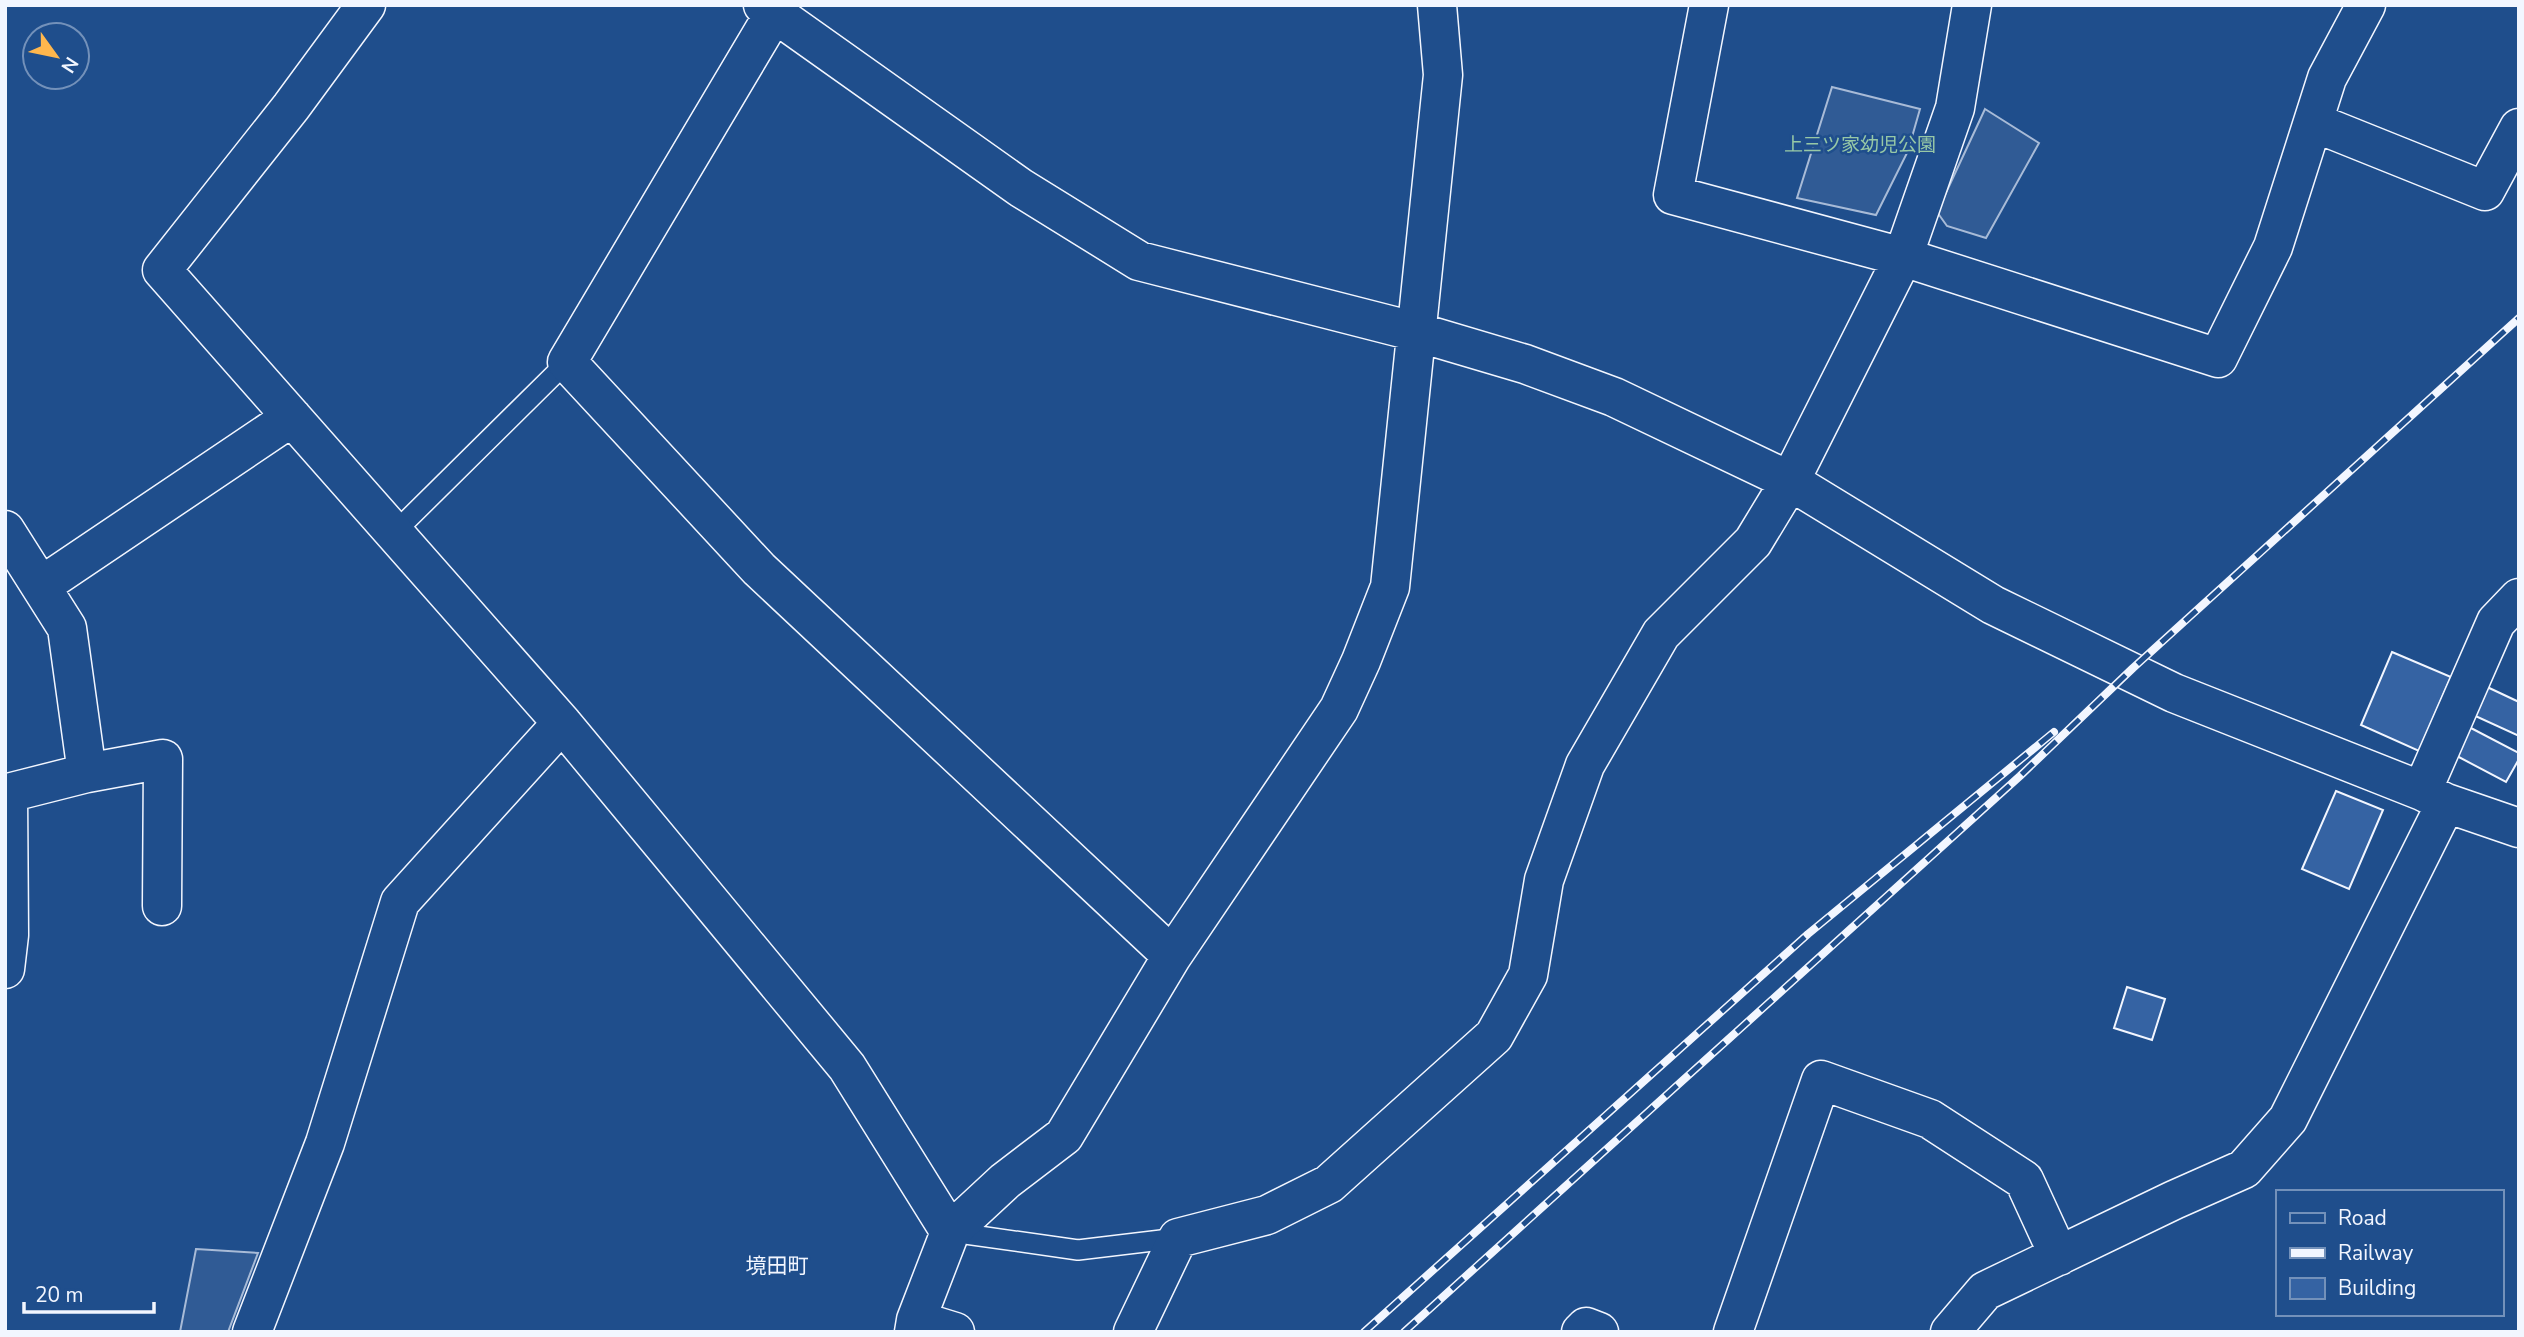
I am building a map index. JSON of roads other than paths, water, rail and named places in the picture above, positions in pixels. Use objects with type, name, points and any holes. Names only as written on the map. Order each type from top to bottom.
[{"type":"street","points":[[366,5],[291,107],[162,270],[562,723],[847,1067],[950,1232]]},
{"type":"street","points":[[955,1332],[915,1326],[950,1232],[1004,1181],[1064,1136],[1172,956],[1339,709],[1390,587],[1443,75],[1437,5]]},
{"type":"street","points":[[1709,5],[1672,195],[1903,257],[2218,358],[2273,247],[2327,78],[2366,5]]},
{"type":"street","points":[[1133,1332],[1178,1238],[1267,1215],[1329,1184],[1494,1036],[1528,975],[1544,880],[1585,765],[1661,634],[1753,542],[1790,481],[1903,257],[1955,108],[1972,5]]},
{"type":"street","points":[[1172,956],[759,569],[567,362],[769,9],[1021,188],[1139,261],[1417,332],[1524,364],[1614,397],[1790,481],[1993,606],[2174,693],[2433,797],[2519,828]]},
{"type":"street","points":[[2312,122],[2485,191],[2519,128]]},
{"type":"street","points":[[41,586],[292,417]]},
{"type":"street","points":[[5,530],[67,628],[87,773]]},
{"type":"street","points":[[1950,1332],[1985,1292],[2244,1169],[2288,1119],[2433,797],[2496,622],[2519,598]]},
{"type":"street","points":[[252,1332],[325,1143],[400,902],[562,723]]},
{"type":"street","points":[[5,969],[9,935],[8,793],[87,773],[163,759],[162,906]]},
{"type":"street","points":[[1733,1332],[1821,1080],[1930,1119],[2024,1180],[2059,1256]]},
{"type":"street","points":[[1581,1332],[1586,1327],[1599,1332]]},
{"type":"lane","points":[[394,533],[567,362]]},
{"type":"lane","points":[[950,1232],[1078,1250],[1178,1238]]},
{"type":"railway","points":[[1404,1332],[2020,776],[2133,668],[2519,318]]},
{"type":"railway","points":[[1364,1332],[1808,934],[2054,732]]},
{"type":"district","name":"境田町","points":[[777,1266]]},
{"type":"park label","name":"上三ツ家幼児公園","points":[[1860,145]]}]
